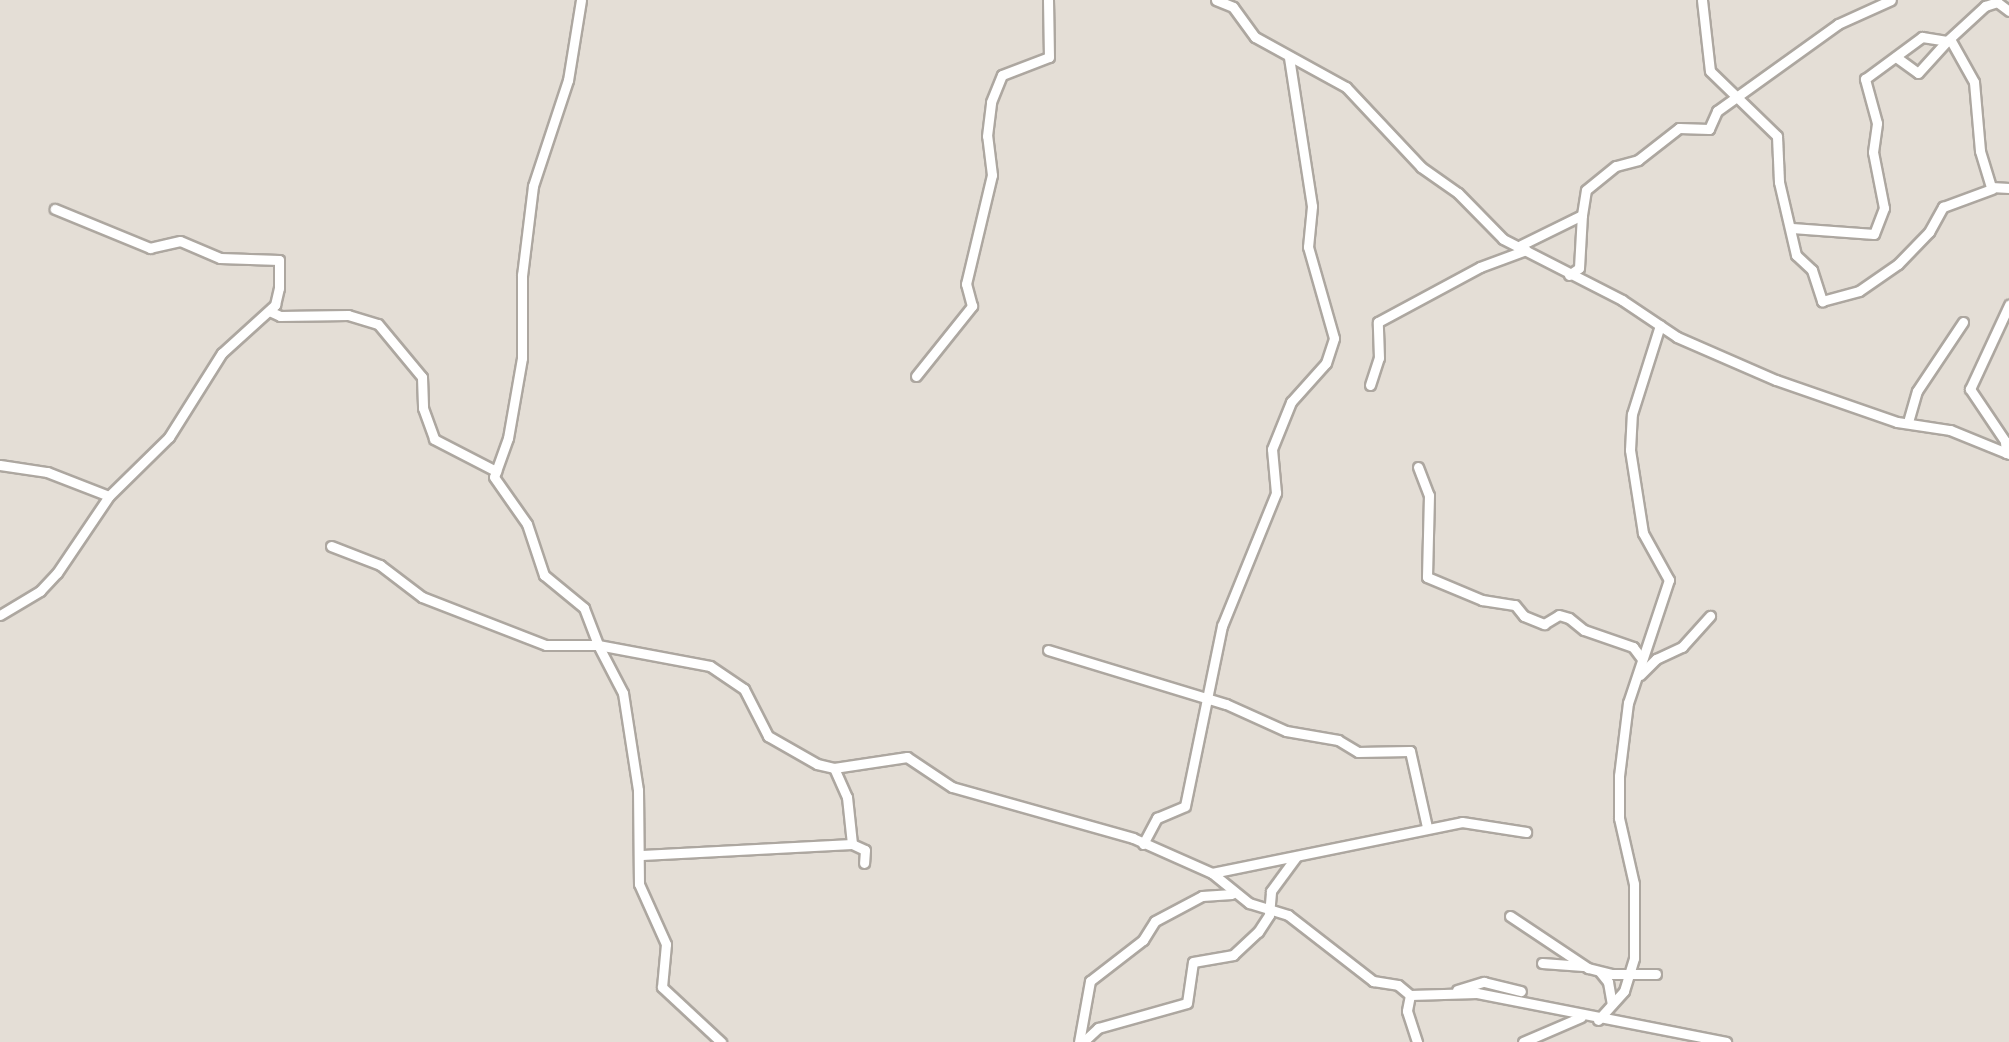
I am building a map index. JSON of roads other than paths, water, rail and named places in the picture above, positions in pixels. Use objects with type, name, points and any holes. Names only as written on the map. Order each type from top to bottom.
[{"type":"street","points":[[581,0],[568,80],[533,186],[522,276],[522,358],[496,471],[500,491],[527,524],[544,575],[584,608],[598,645],[623,693],[642,855],[639,884],[666,944],[662,987],[721,1042]]},
{"type":"street","points":[[916,376],[972,306],[966,284],[992,175],[987,136],[991,102],[1002,75],[1049,57],[1048,0]]},
{"type":"street","points":[[1216,0],[1233,7],[1255,37],[1289,58],[1346,87],[1421,166],[1458,193],[1503,239],[1524,248],[1660,325],[1776,380],[1908,422],[1950,430],[2007,454]]},
{"type":"street","points":[[1702,0],[1710,71],[1742,96],[1777,136],[1779,182],[1792,228],[1796,255],[1812,270],[1822,301],[1860,291],[1898,264],[1929,232],[1943,207],[1992,189],[2009,188]]},
{"type":"street","points":[[1569,275],[1579,268],[1586,190],[1616,166],[1638,160],[1679,128],[1709,129],[1718,111],[1742,96],[1838,24],[1891,0]]},
{"type":"street","points":[[1896,57],[1918,73],[1948,40],[1985,6],[1997,2],[2009,11]]},
{"type":"street","points":[[1792,228],[1874,234],[1884,208],[1873,152],[1877,123],[1865,80],[1929,35],[1948,40],[1974,82],[1980,151],[1992,189]]},
{"type":"street","points":[[1143,844],[1157,818],[1185,806],[1222,626],[1276,493],[1272,449],[1291,402],[1326,363],[1334,338],[1308,247],[1312,206],[1289,58]]},
{"type":"street","points":[[0,615],[49,582],[109,496],[169,437],[222,352],[269,311],[279,288],[279,260],[220,258],[180,241],[150,248],[55,209]]},
{"type":"street","points":[[1370,385],[1379,358],[1378,322],[1480,267],[1524,248],[1582,215]]},
{"type":"street","points":[[2007,454],[2005,441],[1970,390],[2009,305]]},
{"type":"street","points":[[269,311],[280,316],[348,315],[378,324],[422,377],[423,408],[434,439],[496,471]]},
{"type":"street","points":[[1908,422],[1917,392],[1963,322]]},
{"type":"street","points":[[1598,1020],[1612,1004],[1631,975],[1634,884],[1618,801],[1625,718],[1669,580],[1643,533],[1629,432],[1660,325]]},
{"type":"street","points":[[0,465],[46,472],[109,496]]},
{"type":"street","points":[[1418,467],[1429,495],[1427,577],[1482,600],[1515,605],[1524,616],[1544,624],[1559,615],[1569,618],[1584,630],[1633,647],[1642,659]]},
{"type":"street","points":[[331,546],[380,565],[422,597],[546,645],[598,645],[710,666],[744,689],[768,736],[834,768],[907,757],[952,787],[1046,810],[1143,844],[1212,873],[1232,894]]},
{"type":"street","points":[[1640,675],[1656,659],[1683,647],[1710,616]]},
{"type":"street","points":[[1048,650],[1208,698],[1287,731],[1338,740],[1358,752],[1410,751],[1427,827]]},
{"type":"street","points":[[834,768],[847,797],[852,844]]},
{"type":"street","points":[[1212,873],[1296,857],[1427,827],[1462,822],[1526,832]]},
{"type":"street","points":[[642,855],[852,844],[865,850],[864,863]]},
{"type":"street","points":[[1083,1042],[1098,1028],[1187,1003],[1193,962],[1233,956],[1266,921],[1282,871],[1296,857]]},
{"type":"street","points":[[1078,1042],[1090,981],[1143,940],[1155,921],[1202,896],[1232,894],[1270,906],[1303,923],[1373,981],[1398,985],[1410,995],[1457,990],[1484,982],[1521,991]]},
{"type":"street","points":[[1510,916],[1588,968]]},
{"type":"street","points":[[1542,963],[1631,975],[1656,974]]},
{"type":"street","points":[[1600,972],[1608,982],[1612,1004]]},
{"type":"street","points":[[1457,990],[1582,1017],[1726,1042]]},
{"type":"street","points":[[1410,995],[1407,1011],[1417,1042]]},
{"type":"street","points":[[1523,1042],[1582,1017]]}]
